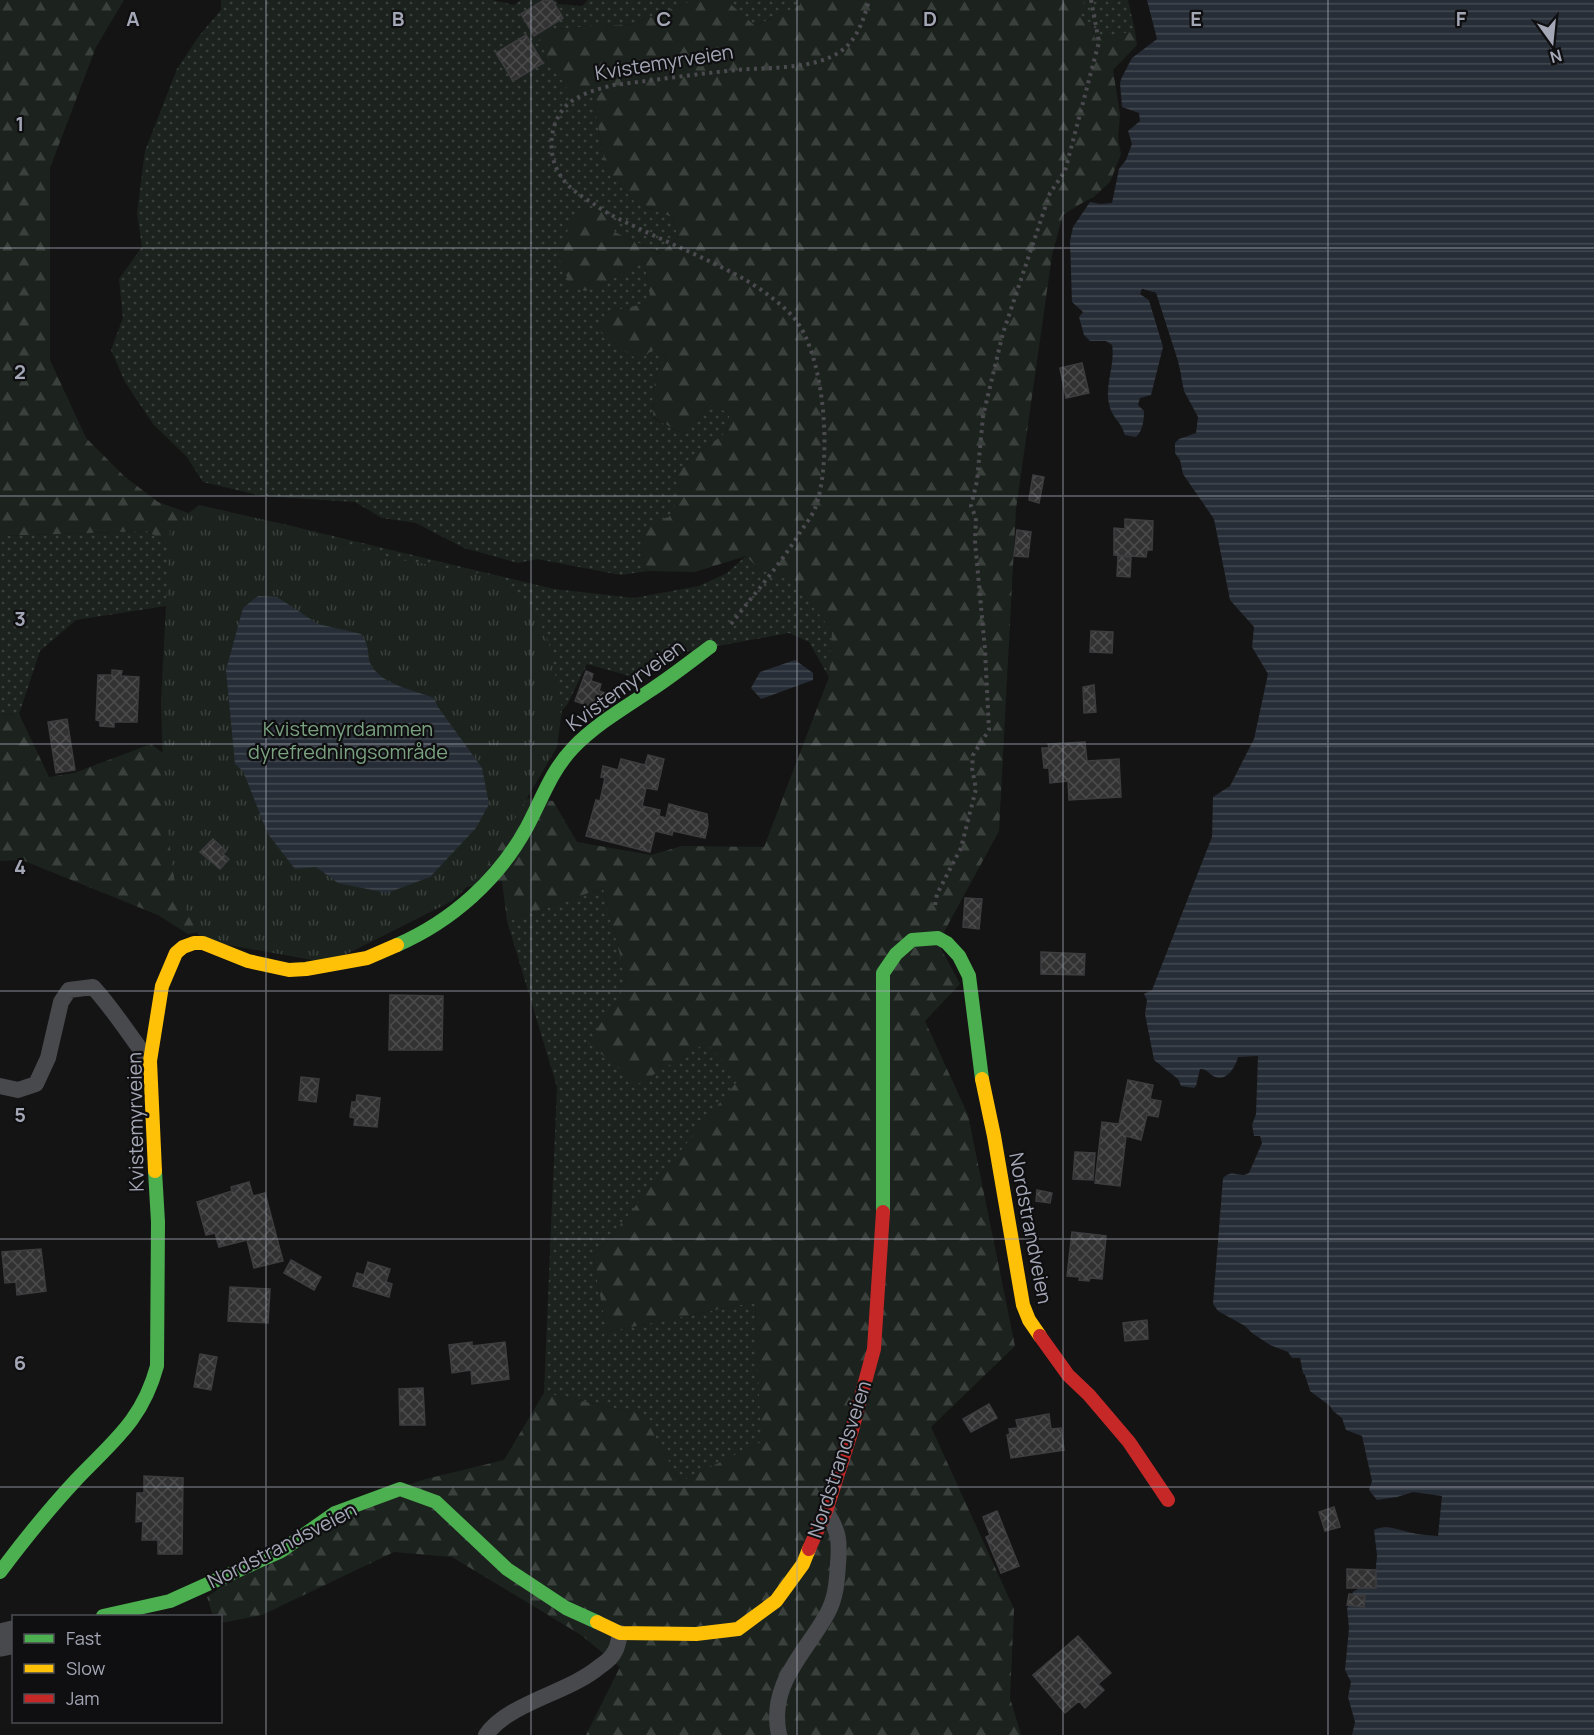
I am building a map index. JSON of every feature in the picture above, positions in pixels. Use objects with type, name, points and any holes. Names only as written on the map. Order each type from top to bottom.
[{"type":"street","name":"Kvistemyrveien","points":[[0,1572],[54,1505],[130,1425],[153,1385],[157,1366],[158,1222],[150,1061],[162,986],[176,953],[183,947],[203,943],[249,962],[289,970],[306,969],[366,958],[413,938],[438,924],[465,903],[499,870],[527,827],[550,779],[574,747],[606,720],[710,647]]},
{"type":"street","name":"Nordstrandveien","points":[[930,938],[938,938],[947,943],[959,956],[969,976],[979,1066],[994,1136],[1023,1305],[1029,1320],[1068,1375],[1089,1395],[1129,1442],[1168,1500]]},
{"type":"street","name":"Nordstrandsveien","points":[[111,1615],[170,1601],[281,1551],[335,1513],[400,1489],[436,1502],[507,1569],[566,1608],[620,1633],[696,1634],[738,1629],[776,1601],[803,1564],[826,1511],[852,1430],[874,1349],[884,1200],[883,973],[896,954],[912,940],[930,938]]},
{"type":"lane","points":[[0,1086],[18,1090],[36,1084],[48,1058],[61,1002],[69,990],[93,987],[111,1006],[125,1029],[150,1061]]},
{"type":"lane","points":[[779,1735],[777,1703],[788,1674],[828,1612],[836,1591],[840,1541],[836,1527],[826,1511]]},
{"type":"lane","points":[[486,1735],[492,1725],[506,1716],[588,1677],[608,1661],[615,1651],[620,1633]]},
{"type":"path","name":"Kvistemyrveien","points":[[710,647],[775,569],[814,511],[822,482],[824,451],[819,382],[814,359],[805,336],[794,319],[780,305],[744,279],[616,217],[595,205],[569,185],[560,176],[554,164],[551,144],[555,124],[565,107],[574,100],[614,85],[804,64],[831,57],[850,43],[858,30],[869,0]]},
{"type":"path","points":[[930,938],[937,894],[961,848],[976,789],[972,768],[974,755],[989,730],[985,650],[975,541],[976,518],[971,506],[977,481],[983,416],[1003,333],[1050,194],[1065,171],[1100,42],[1091,0]]},
{"type":"green space","points":[[0,0],[124,0],[96,47],[50,168],[50,360],[86,438],[124,476],[158,502],[205,519],[198,543],[162,540],[147,531],[0,536]]},
{"type":"green space","points":[[221,0],[492,0],[514,5],[521,0],[555,0],[558,4],[582,6],[588,0],[694,0],[632,24],[552,29],[593,95],[606,171],[637,204],[672,217],[678,236],[662,254],[615,232],[602,212],[600,286],[644,261],[651,302],[605,313],[652,350],[666,357],[655,375],[653,418],[679,432],[696,421],[710,403],[730,414],[727,432],[696,454],[676,472],[680,496],[669,518],[639,550],[648,571],[621,575],[537,559],[518,563],[464,548],[416,523],[382,518],[355,502],[262,496],[203,482],[187,457],[153,424],[125,382],[111,350],[123,318],[119,279],[142,247],[137,213],[145,151],[177,69],[199,36],[221,10]]},
{"type":"green space","points":[[694,0],[726,0],[755,26],[800,5],[800,0],[1082,0],[1084,3],[1079,12],[1081,19],[1092,24],[1095,40],[1135,31],[1137,45],[1113,70],[1120,114],[1118,139],[1121,154],[1110,182],[1094,197],[1063,215],[1052,255],[1016,509],[999,831],[938,943],[960,984],[925,1021],[968,1115],[1015,1346],[931,1427],[1014,1609],[1010,1698],[1021,1735],[586,1735],[620,1667],[581,1635],[452,1557],[394,1552],[262,1615],[222,1623],[222,1615],[213,1615],[207,1597],[328,1511],[426,1479],[504,1460],[544,1393],[643,1414],[680,1482],[761,1442],[755,1302],[607,1332],[593,1258],[740,1078],[706,1043],[638,1084],[588,1043],[627,983],[603,888],[507,921],[502,881],[188,934],[158,915],[22,860],[0,861],[0,715],[19,714],[49,777],[74,773],[151,744],[177,764],[553,801],[577,842],[651,855],[682,846],[764,847],[829,677],[832,630],[793,582],[758,568],[746,556],[695,572],[648,571],[639,550],[648,523],[669,517],[680,496],[676,472],[696,454],[727,432],[730,414],[710,403],[696,421],[679,432],[653,417],[655,375],[666,357],[652,350],[639,361],[600,332],[605,313],[651,302],[644,261],[600,286],[585,291],[571,287],[556,251],[582,206],[602,212],[615,232],[661,254],[678,236],[672,217],[637,204],[606,171],[593,95],[571,95],[538,41],[551,29],[632,24]]},
{"type":"green space","points":[[726,0],[800,0],[801,5],[754,26]]},
{"type":"green space","points":[[1082,0],[1128,0],[1135,31],[1095,40],[1092,24],[1081,19],[1078,12],[1083,3]]},
{"type":"green space","name":"Kvistemyrdammen dyrefredningsområde","points":[[199,505],[296,527],[390,558],[494,576],[534,608],[549,643],[562,709],[557,747],[484,871],[452,901],[329,963],[201,940],[176,891],[164,803],[161,702],[170,528]]},
{"type":"green space","points":[[283,524],[554,589],[634,598],[699,586],[727,573],[746,556],[758,568],[793,582],[832,630],[829,677],[809,642],[789,633],[685,652],[637,678],[587,664],[567,705],[538,737],[185,603],[76,620],[40,651],[19,714],[0,715],[0,536],[147,531],[162,540]]},
{"type":"green space","points":[[603,888],[627,983],[706,1042],[741,1078],[593,1258],[607,1332],[755,1302],[762,1442],[680,1482],[643,1414],[544,1393],[557,1087],[507,921]]},
{"type":"shaded area","points":[[1147,0],[1594,0],[1594,1735],[1352,1735],[1355,1722],[1348,1697],[1351,1682],[1345,1670],[1349,1628],[1347,1609],[1353,1592],[1375,1578],[1377,1555],[1374,1530],[1388,1527],[1416,1534],[1438,1536],[1442,1496],[1413,1492],[1377,1500],[1369,1490],[1372,1481],[1362,1436],[1346,1430],[1342,1418],[1310,1391],[1300,1358],[1292,1358],[1288,1352],[1270,1345],[1245,1326],[1218,1311],[1213,1304],[1223,1178],[1231,1174],[1249,1173],[1262,1143],[1260,1136],[1254,1136],[1252,1125],[1256,1114],[1258,1056],[1238,1057],[1232,1070],[1222,1078],[1200,1069],[1194,1088],[1181,1086],[1178,1079],[1154,1060],[1145,1014],[1147,1000],[1144,994],[1152,990],[1212,837],[1213,797],[1230,786],[1254,739],[1268,674],[1252,647],[1254,627],[1230,600],[1214,519],[1183,474],[1180,460],[1175,453],[1175,443],[1179,439],[1196,433],[1198,417],[1184,391],[1178,361],[1156,293],[1142,289],[1141,294],[1149,300],[1163,347],[1151,395],[1140,398],[1138,405],[1144,411],[1144,418],[1142,428],[1136,437],[1125,435],[1109,404],[1112,345],[1106,341],[1090,341],[1084,335],[1079,317],[1083,312],[1072,302],[1070,241],[1073,227],[1090,202],[1112,203],[1119,169],[1126,160],[1132,144],[1128,131],[1140,121],[1139,113],[1122,107],[1120,83],[1132,58],[1157,39]]},
{"type":"shaded area","points":[[258,596],[277,597],[318,624],[361,634],[366,643],[371,665],[376,672],[390,682],[434,698],[482,768],[489,804],[476,828],[430,877],[387,893],[338,883],[316,867],[295,869],[268,834],[243,771],[235,764],[226,670],[243,608]]},
{"type":"shaded area","points":[[795,660],[813,673],[813,680],[761,699],[751,688],[760,672]]},
{"type":"pier","points":[[1142,289],[1156,293],[1181,374],[1179,381],[1154,296],[1144,293],[1152,299],[1166,347],[1163,362],[1153,398],[1165,351],[1149,300],[1140,294]]},
{"type":"building","points":[[544,0],[552,0],[563,18],[534,36],[521,14]]},
{"type":"building","points":[[526,35],[543,63],[513,81],[496,53]]},
{"type":"building","points":[[1082,363],[1089,393],[1066,398],[1060,368]]},
{"type":"building","points":[[1033,475],[1044,477],[1039,503],[1029,500]]},
{"type":"building","points":[[1125,519],[1153,521],[1152,550],[1147,550],[1146,557],[1114,555],[1114,528],[1125,529]]},
{"type":"building","points":[[1017,530],[1031,532],[1028,557],[1014,556]]},
{"type":"building","points":[[1118,556],[1131,557],[1130,577],[1117,576]]},
{"type":"building","points":[[1091,631],[1113,632],[1112,653],[1090,652]]},
{"type":"building","points":[[112,670],[122,671],[121,676],[139,677],[137,722],[114,722],[114,727],[100,726],[100,721],[96,720],[98,675],[112,675]]},
{"type":"building","points":[[586,671],[593,674],[591,681],[601,684],[599,691],[608,694],[603,711],[575,701]]},
{"type":"building","points":[[1094,685],[1096,712],[1084,713],[1083,687]]},
{"type":"building","points":[[67,719],[75,770],[56,773],[48,722]]},
{"type":"building","points":[[1085,742],[1087,761],[1119,759],[1121,797],[1069,800],[1068,781],[1050,783],[1049,768],[1044,768],[1042,748],[1049,748],[1048,744]]},
{"type":"building","points":[[648,755],[664,759],[657,790],[646,788],[642,806],[660,810],[659,816],[666,818],[669,804],[707,814],[708,825],[705,838],[673,831],[672,835],[655,831],[650,852],[586,836],[596,800],[600,801],[605,778],[601,777],[603,766],[618,770],[621,759],[645,765]]},
{"type":"building","points":[[213,839],[226,851],[223,854],[229,859],[220,869],[200,852]]},
{"type":"building","points":[[965,898],[982,899],[979,929],[963,927]]},
{"type":"building","points":[[1041,952],[1085,954],[1084,975],[1041,974]]},
{"type":"building","points":[[390,995],[443,996],[442,1050],[389,1050]]},
{"type":"building","points":[[301,1077],[319,1079],[316,1102],[299,1100]]},
{"type":"building","points":[[1128,1080],[1153,1085],[1150,1099],[1161,1101],[1158,1117],[1147,1115],[1141,1140],[1126,1136],[1120,1186],[1095,1183],[1102,1122],[1119,1124]]},
{"type":"building","points":[[357,1095],[380,1098],[377,1127],[354,1125],[355,1118],[350,1117],[352,1102],[356,1102]]},
{"type":"building","points":[[1075,1152],[1095,1153],[1093,1180],[1073,1179]]},
{"type":"building","points":[[249,1182],[253,1196],[265,1193],[283,1261],[254,1268],[247,1240],[219,1247],[215,1233],[206,1235],[197,1202],[232,1191],[231,1187]]},
{"type":"building","points":[[1037,1190],[1052,1193],[1050,1203],[1036,1201]]},
{"type":"building","points":[[1072,1232],[1106,1236],[1102,1279],[1090,1278],[1089,1281],[1079,1280],[1080,1277],[1067,1276]]},
{"type":"building","points":[[41,1249],[46,1291],[17,1295],[16,1282],[5,1283],[2,1252]]},
{"type":"building","points":[[291,1260],[321,1277],[314,1290],[284,1273]]},
{"type":"building","points":[[368,1262],[390,1269],[386,1282],[392,1284],[389,1297],[353,1286],[357,1273],[364,1275]]},
{"type":"building","points":[[230,1287],[270,1289],[268,1323],[228,1321]]},
{"type":"building","points":[[1147,1320],[1148,1339],[1125,1341],[1123,1323]]},
{"type":"building","points":[[472,1342],[472,1346],[505,1342],[509,1379],[472,1384],[471,1370],[452,1373],[449,1345]]},
{"type":"building","points":[[200,1354],[217,1357],[211,1390],[194,1387]]},
{"type":"building","points":[[423,1388],[425,1425],[400,1425],[399,1389]]},
{"type":"building","points":[[989,1404],[997,1418],[971,1432],[963,1419]]},
{"type":"building","points":[[1049,1414],[1051,1429],[1061,1428],[1064,1450],[1011,1458],[1007,1435],[1010,1434],[1009,1429],[1018,1428],[1016,1420]]},
{"type":"building","points":[[144,1476],[183,1478],[182,1554],[158,1554],[158,1540],[142,1540],[143,1521],[136,1522],[137,1493],[144,1493]]},
{"type":"building","points":[[1334,1507],[1340,1527],[1325,1531],[1319,1512]]},
{"type":"building","points":[[997,1511],[1019,1566],[1001,1573],[986,1537],[990,1535],[983,1517]]},
{"type":"building","points":[[1347,1569],[1376,1570],[1376,1588],[1347,1588]]},
{"type":"building","points":[[1349,1594],[1365,1596],[1364,1607],[1347,1605]]},
{"type":"building","points":[[1078,1636],[1111,1673],[1098,1684],[1104,1690],[1085,1708],[1079,1701],[1065,1713],[1033,1675]]},
{"type":"traffic: fast","points":[[397,945],[437,924],[488,881],[516,846],[547,786],[573,748],[610,717],[666,680],[710,647]]},
{"type":"traffic: fast","points":[[883,1212],[883,973],[896,954],[912,940],[938,938],[947,943],[959,956],[969,976],[982,1079]]},
{"type":"traffic: fast","points":[[0,1572],[56,1502],[125,1429],[135,1416],[151,1385],[157,1366],[158,1222],[155,1171]]},
{"type":"traffic: fast","points":[[107,1615],[170,1601],[281,1551],[335,1513],[400,1489],[436,1502],[507,1569],[566,1608],[597,1622]]},
{"type":"traffic: slow","points":[[155,1171],[150,1061],[162,986],[176,953],[183,947],[203,943],[248,961],[289,970],[367,958],[397,945]]},
{"type":"traffic: slow","points":[[982,1079],[1023,1305],[1029,1320],[1040,1336]]},
{"type":"traffic: slow","points":[[597,1622],[620,1633],[696,1634],[738,1629],[776,1601],[803,1564],[809,1549]]},
{"type":"traffic: jam","points":[[809,1549],[826,1511],[852,1430],[874,1349],[883,1212]]},
{"type":"traffic: jam","points":[[1040,1336],[1068,1375],[1089,1395],[1129,1442],[1168,1500]]}]
